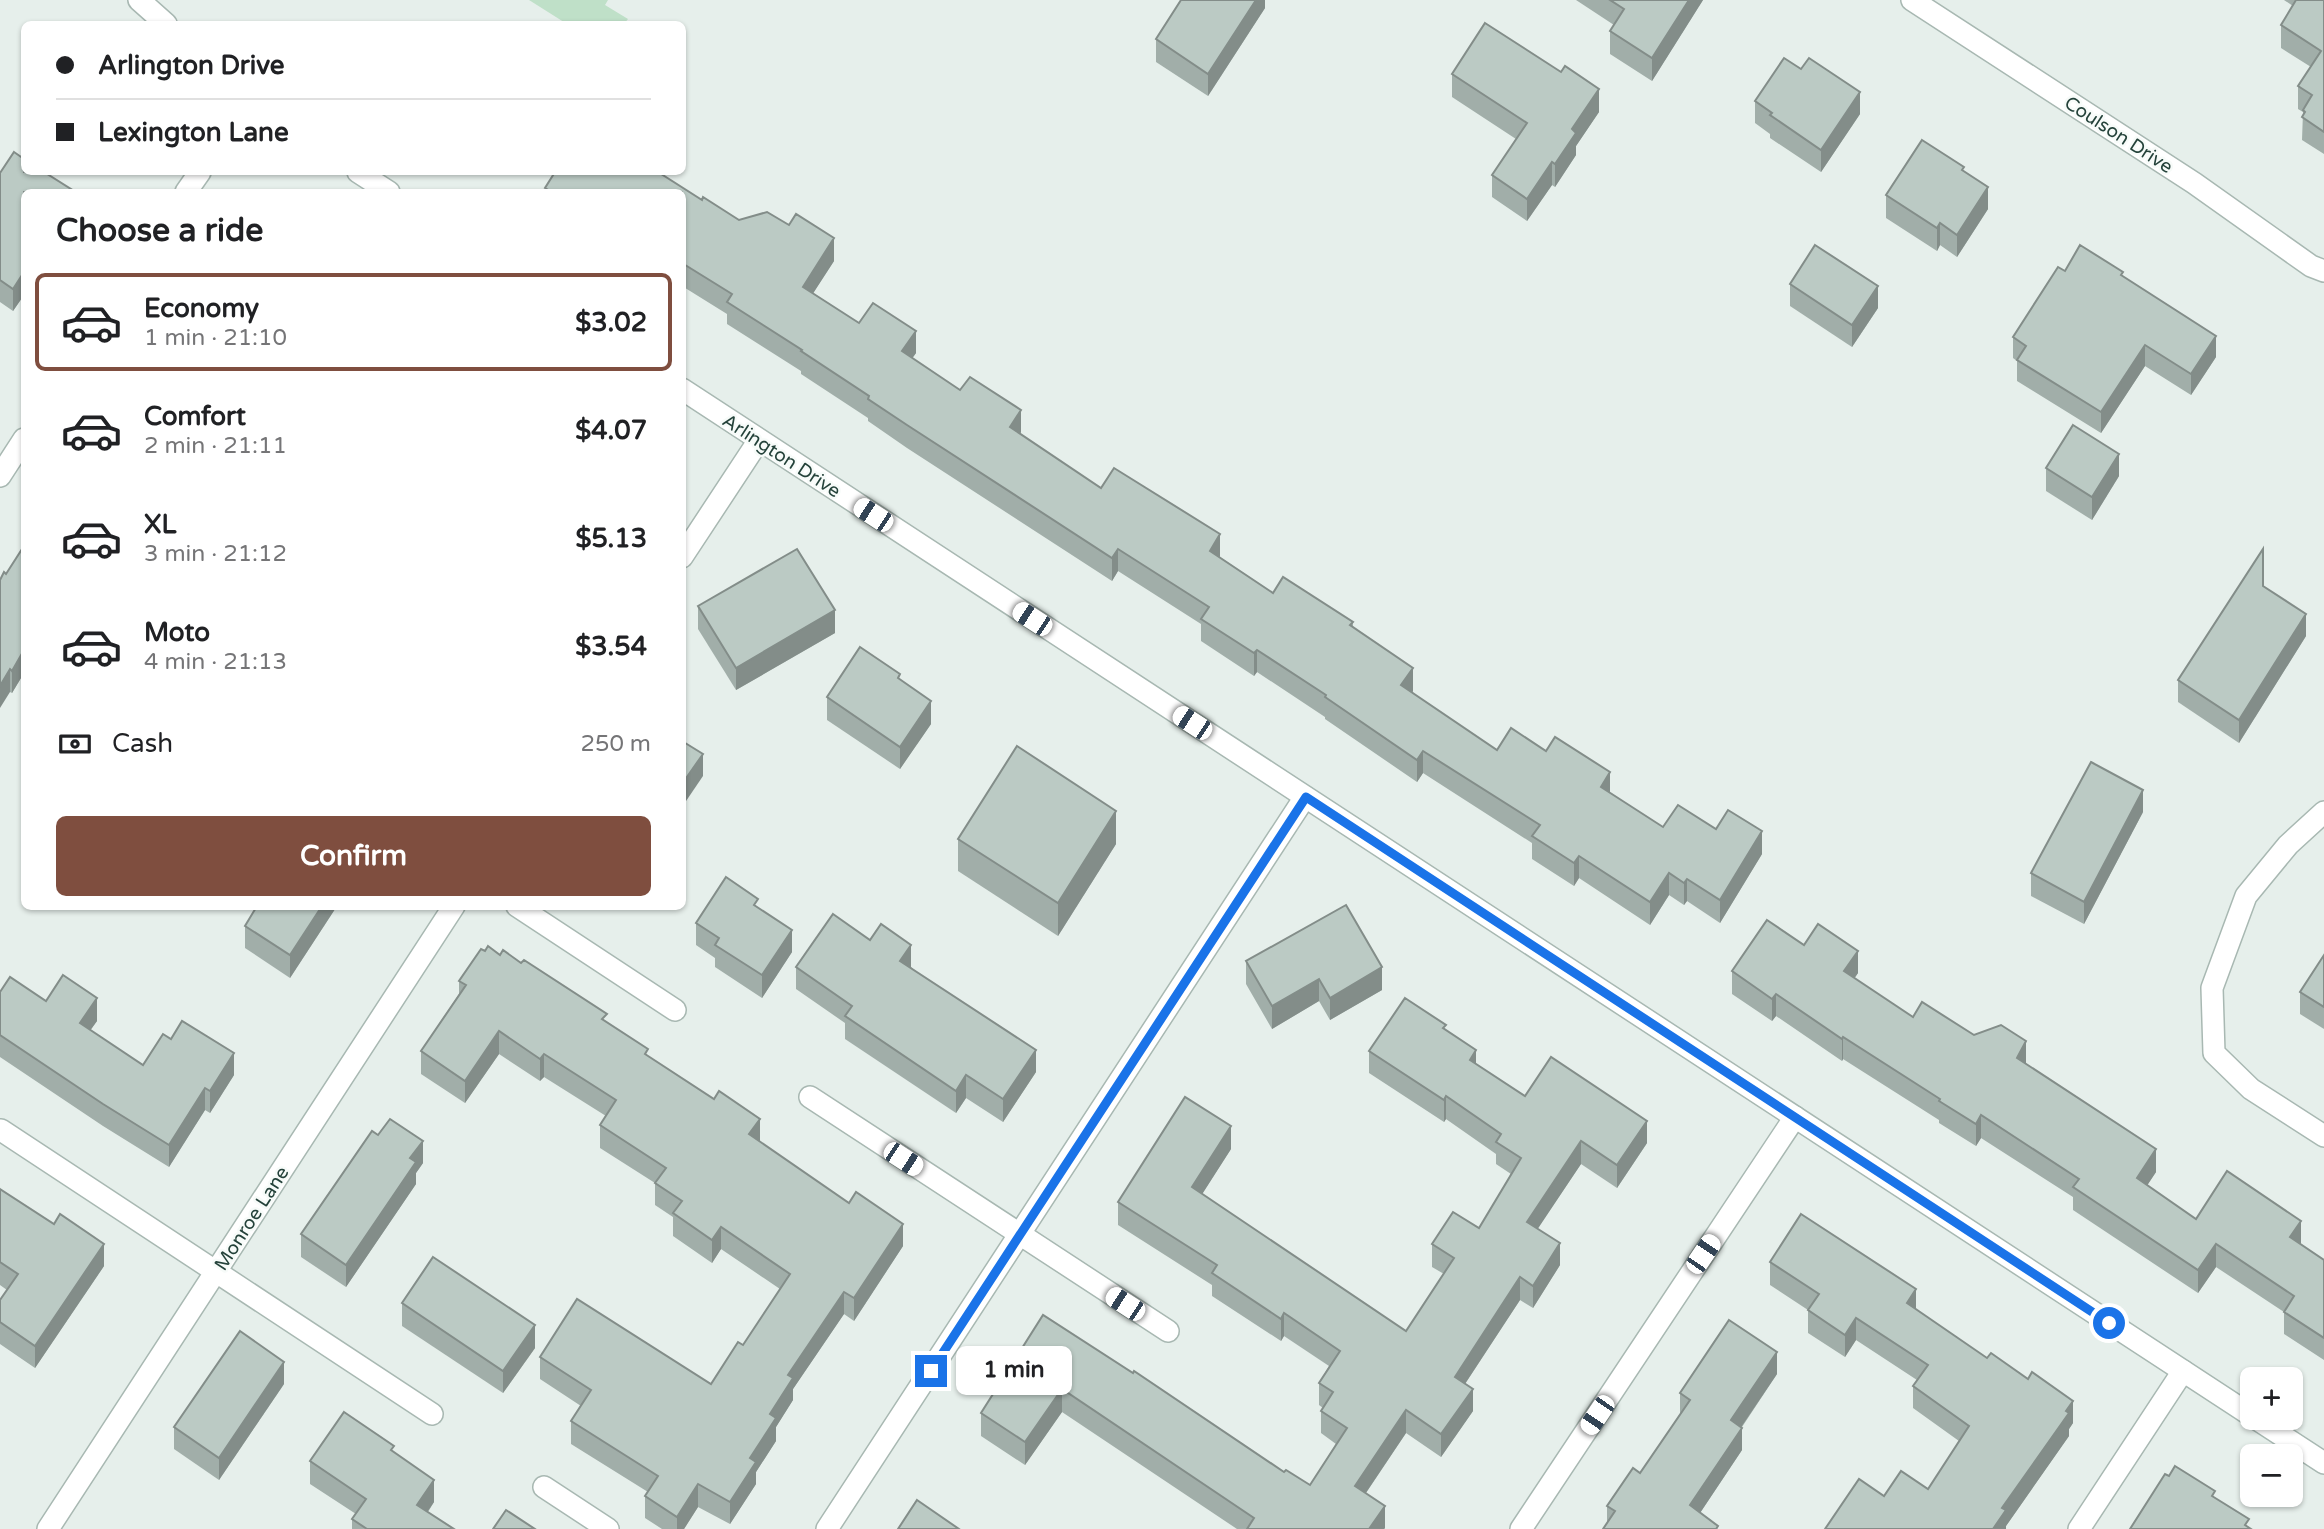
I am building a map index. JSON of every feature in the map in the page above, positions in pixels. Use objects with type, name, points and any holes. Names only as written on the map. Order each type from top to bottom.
[{"type":"street","points":[[139,0],[163,21]]},
{"type":"street","name":"Coulson Drive","points":[[1912,0],[2194,183],[2311,266],[2324,271]]},
{"type":"street","points":[[363,175],[384,189]]},
{"type":"street","name":"Arlington Drive","points":[[686,392],[2240,1408]]},
{"type":"street","points":[[686,551],[759,440]]},
{"type":"street","points":[[0,477],[21,444]]},
{"type":"street","points":[[827,1529],[1306,797]]},
{"type":"street","points":[[2324,812],[2288,845],[2246,896],[2212,988],[2214,1053],[2251,1089],[2324,1136]]},
{"type":"street","name":"Monroe Lane","points":[[48,1529],[451,910]]},
{"type":"street","points":[[523,910],[675,1010]]},
{"type":"street","points":[[810,1097],[1168,1331]]},
{"type":"street","points":[[1521,1529],[1794,1117]]},
{"type":"street","points":[[1,1130],[432,1414]]},
{"type":"street","points":[[2079,1529],[2183,1371]]},
{"type":"street","name":"Arlington Drive","points":[[2274,1430],[2324,1463]]},
{"type":"street","points":[[544,1487],[608,1529]]},
{"type":"green space","points":[[529,0],[608,0],[605,5],[628,19],[626,21],[562,21]]},
{"type":"building","points":[[1181,0],[1256,0],[1208,74],[1156,39]]},
{"type":"building","points":[[1610,0],[1689,0],[1652,58],[1610,31],[1624,9]]},
{"type":"building","points":[[2296,0],[2324,0],[2324,132],[2302,117],[2312,95],[2298,86],[2321,51],[2281,25]]},
{"type":"building","points":[[1485,23],[1561,72],[1565,66],[1599,89],[1572,129],[1576,133],[1527,199],[1492,175],[1527,123],[1452,74]]},
{"type":"building","points":[[1784,58],[1801,69],[1809,58],[1860,92],[1821,150],[1770,115],[1772,113],[1755,101]]},
{"type":"building","points":[[1922,140],[1964,167],[1962,170],[1988,187],[1957,235],[1940,223],[1937,228],[1886,195]]},
{"type":"building","points":[[14,152],[21,157],[21,175],[49,175],[71,189],[21,189],[21,277],[13,289],[0,280],[0,173]]},
{"type":"building","points":[[553,175],[663,175],[685,189],[547,189]]},
{"type":"building","points":[[686,190],[702,200],[703,197],[739,220],[767,212],[789,225],[796,214],[834,238],[803,287],[859,323],[873,303],[916,331],[902,351],[960,390],[970,377],[1021,410],[1010,427],[1101,488],[1114,468],[1220,534],[1210,551],[1273,593],[1283,577],[1353,622],[1350,625],[1413,668],[1401,685],[1497,750],[1511,728],[1546,751],[1555,737],[1610,772],[1601,787],[1663,827],[1678,805],[1716,829],[1728,810],[1762,831],[1720,900],[1687,879],[1684,883],[1669,873],[1650,902],[1579,856],[1574,863],[1532,836],[1540,825],[1423,751],[1417,760],[1325,697],[1326,695],[1257,650],[1254,653],[1201,619],[1209,607],[1118,549],[1112,558],[907,425],[802,350],[727,302],[732,294],[686,265]]},
{"type":"building","points":[[1815,245],[1878,286],[1852,325],[1790,284]]},
{"type":"building","points":[[2080,245],[2123,272],[2121,275],[2216,336],[2191,374],[2145,345],[2101,412],[2017,360],[2026,346],[2013,337],[2058,267],[2065,271]]},
{"type":"building","points":[[2073,425],[2119,454],[2092,497],[2046,468]]},
{"type":"building","points":[[797,549],[835,610],[736,668],[698,606]]},
{"type":"building","points":[[2263,549],[2263,586],[2306,614],[2239,720],[2178,680]]},
{"type":"building","points":[[21,551],[21,655],[0,686],[0,580],[4,572],[6,574]]},
{"type":"building","points":[[860,647],[900,674],[898,678],[931,701],[900,747],[827,697]]},
{"type":"building","points":[[686,743],[703,754],[686,778]]},
{"type":"building","points":[[1017,746],[1116,811],[1058,903],[958,839]]},
{"type":"building","points":[[2091,762],[2143,790],[2084,902],[2031,873]]},
{"type":"building","points":[[726,877],[758,899],[754,905],[792,930],[762,975],[715,945],[719,938],[696,923]]},
{"type":"building","points":[[1346,905],[1382,967],[1330,998],[1319,979],[1272,1006],[1246,961]]},
{"type":"building","points":[[255,910],[319,910],[290,955],[245,926]]},
{"type":"building","points":[[833,914],[870,940],[881,924],[911,945],[900,961],[1036,1050],[1003,1099],[966,1075],[956,1091],[845,1016],[852,1006],[796,967]]},
{"type":"building","points":[[1767,920],[1804,945],[1818,924],[1858,951],[1844,971],[1913,1017],[1922,1002],[1974,1035],[2001,1025],[2026,1041],[2017,1058],[2156,1149],[2137,1178],[2196,1219],[2227,1171],[2301,1221],[2290,1237],[2324,1260],[2324,1338],[2284,1312],[2294,1296],[2216,1244],[2198,1270],[2073,1187],[2079,1179],[1981,1115],[1976,1124],[1776,994],[1772,999],[1732,971]]},
{"type":"building","points":[[488,946],[500,955],[503,950],[521,963],[524,960],[607,1014],[602,1019],[648,1049],[645,1054],[714,1099],[719,1091],[760,1119],[749,1134],[849,1203],[856,1192],[903,1224],[854,1298],[844,1292],[788,1375],[793,1378],[770,1414],[776,1418],[750,1458],[756,1462],[730,1502],[698,1484],[677,1517],[645,1496],[658,1476],[571,1421],[591,1390],[540,1357],[577,1299],[711,1384],[738,1342],[743,1345],[790,1274],[721,1227],[712,1240],[673,1213],[682,1201],[655,1183],[666,1168],[600,1125],[616,1100],[544,1054],[540,1059],[499,1031],[465,1081],[421,1051],[466,985],[459,981],[481,949],[485,951]]},
{"type":"building","points":[[2324,955],[2324,1007],[2300,992]]},
{"type":"building","points":[[63,975],[97,998],[80,1023],[143,1065],[163,1034],[171,1039],[182,1021],[234,1053],[210,1091],[205,1088],[169,1145],[0,1035],[0,992],[10,977],[46,1001]]},
{"type":"building","points":[[1405,998],[1446,1025],[1443,1028],[1476,1050],[1470,1060],[1525,1096],[1551,1057],[1647,1121],[1617,1165],[1581,1141],[1527,1222],[1560,1243],[1533,1286],[1520,1277],[1455,1377],[1473,1389],[1441,1434],[1406,1410],[1355,1486],[1385,1506],[1369,1529],[1247,1529],[1254,1518],[1062,1389],[1025,1442],[981,1413],[1043,1315],[1133,1373],[1134,1371],[1284,1472],[1286,1470],[1310,1485],[1347,1428],[1321,1411],[1333,1392],[1319,1383],[1340,1351],[1284,1313],[1281,1319],[1212,1273],[1217,1265],[1118,1202],[1185,1097],[1231,1126],[1192,1187],[1406,1331],[1454,1258],[1432,1244],[1453,1212],[1479,1228],[1521,1158],[1496,1142],[1501,1134],[1446,1096],[1444,1100],[1369,1051]]},
{"type":"building","points":[[390,1119],[423,1141],[410,1158],[416,1162],[346,1265],[301,1234],[372,1131],[378,1135]]},
{"type":"building","points":[[0,1189],[54,1224],[60,1214],[104,1244],[35,1346],[0,1322],[0,1300],[18,1274],[0,1262]]},
{"type":"building","points":[[1801,1214],[1916,1289],[1907,1303],[1987,1358],[1991,1353],[2028,1379],[2032,1372],[2073,1401],[2066,1411],[2069,1413],[2002,1508],[2006,1510],[1993,1529],[1825,1529],[1859,1479],[1884,1496],[1901,1471],[1928,1489],[1969,1426],[1913,1386],[1928,1365],[1856,1318],[1845,1335],[1808,1310],[1819,1294],[1770,1262]]},
{"type":"building","points":[[433,1257],[535,1325],[503,1371],[402,1303]]},
{"type":"building","points":[[1729,1320],[1777,1352],[1731,1420],[1742,1428],[1690,1505],[1718,1526],[1716,1529],[1603,1529],[1615,1511],[1607,1506],[1633,1468],[1640,1473],[1690,1400],[1680,1393]]},
{"type":"building","points":[[240,1331],[284,1362],[219,1458],[174,1427]]},
{"type":"building","points":[[344,1412],[394,1446],[391,1450],[434,1480],[417,1505],[454,1529],[367,1529],[352,1519],[366,1499],[310,1461]]},
{"type":"building","points":[[2175,1466],[2215,1491],[2212,1496],[2249,1519],[2245,1525],[2251,1529],[2130,1529],[2165,1474],[2169,1476]]},
{"type":"building","points":[[917,1500],[959,1529],[898,1529]]},
{"type":"building","points":[[506,1510],[535,1529],[493,1529]]},
{"type":"route","points":[[931,1371],[1306,797],[2109,1323]]}]
